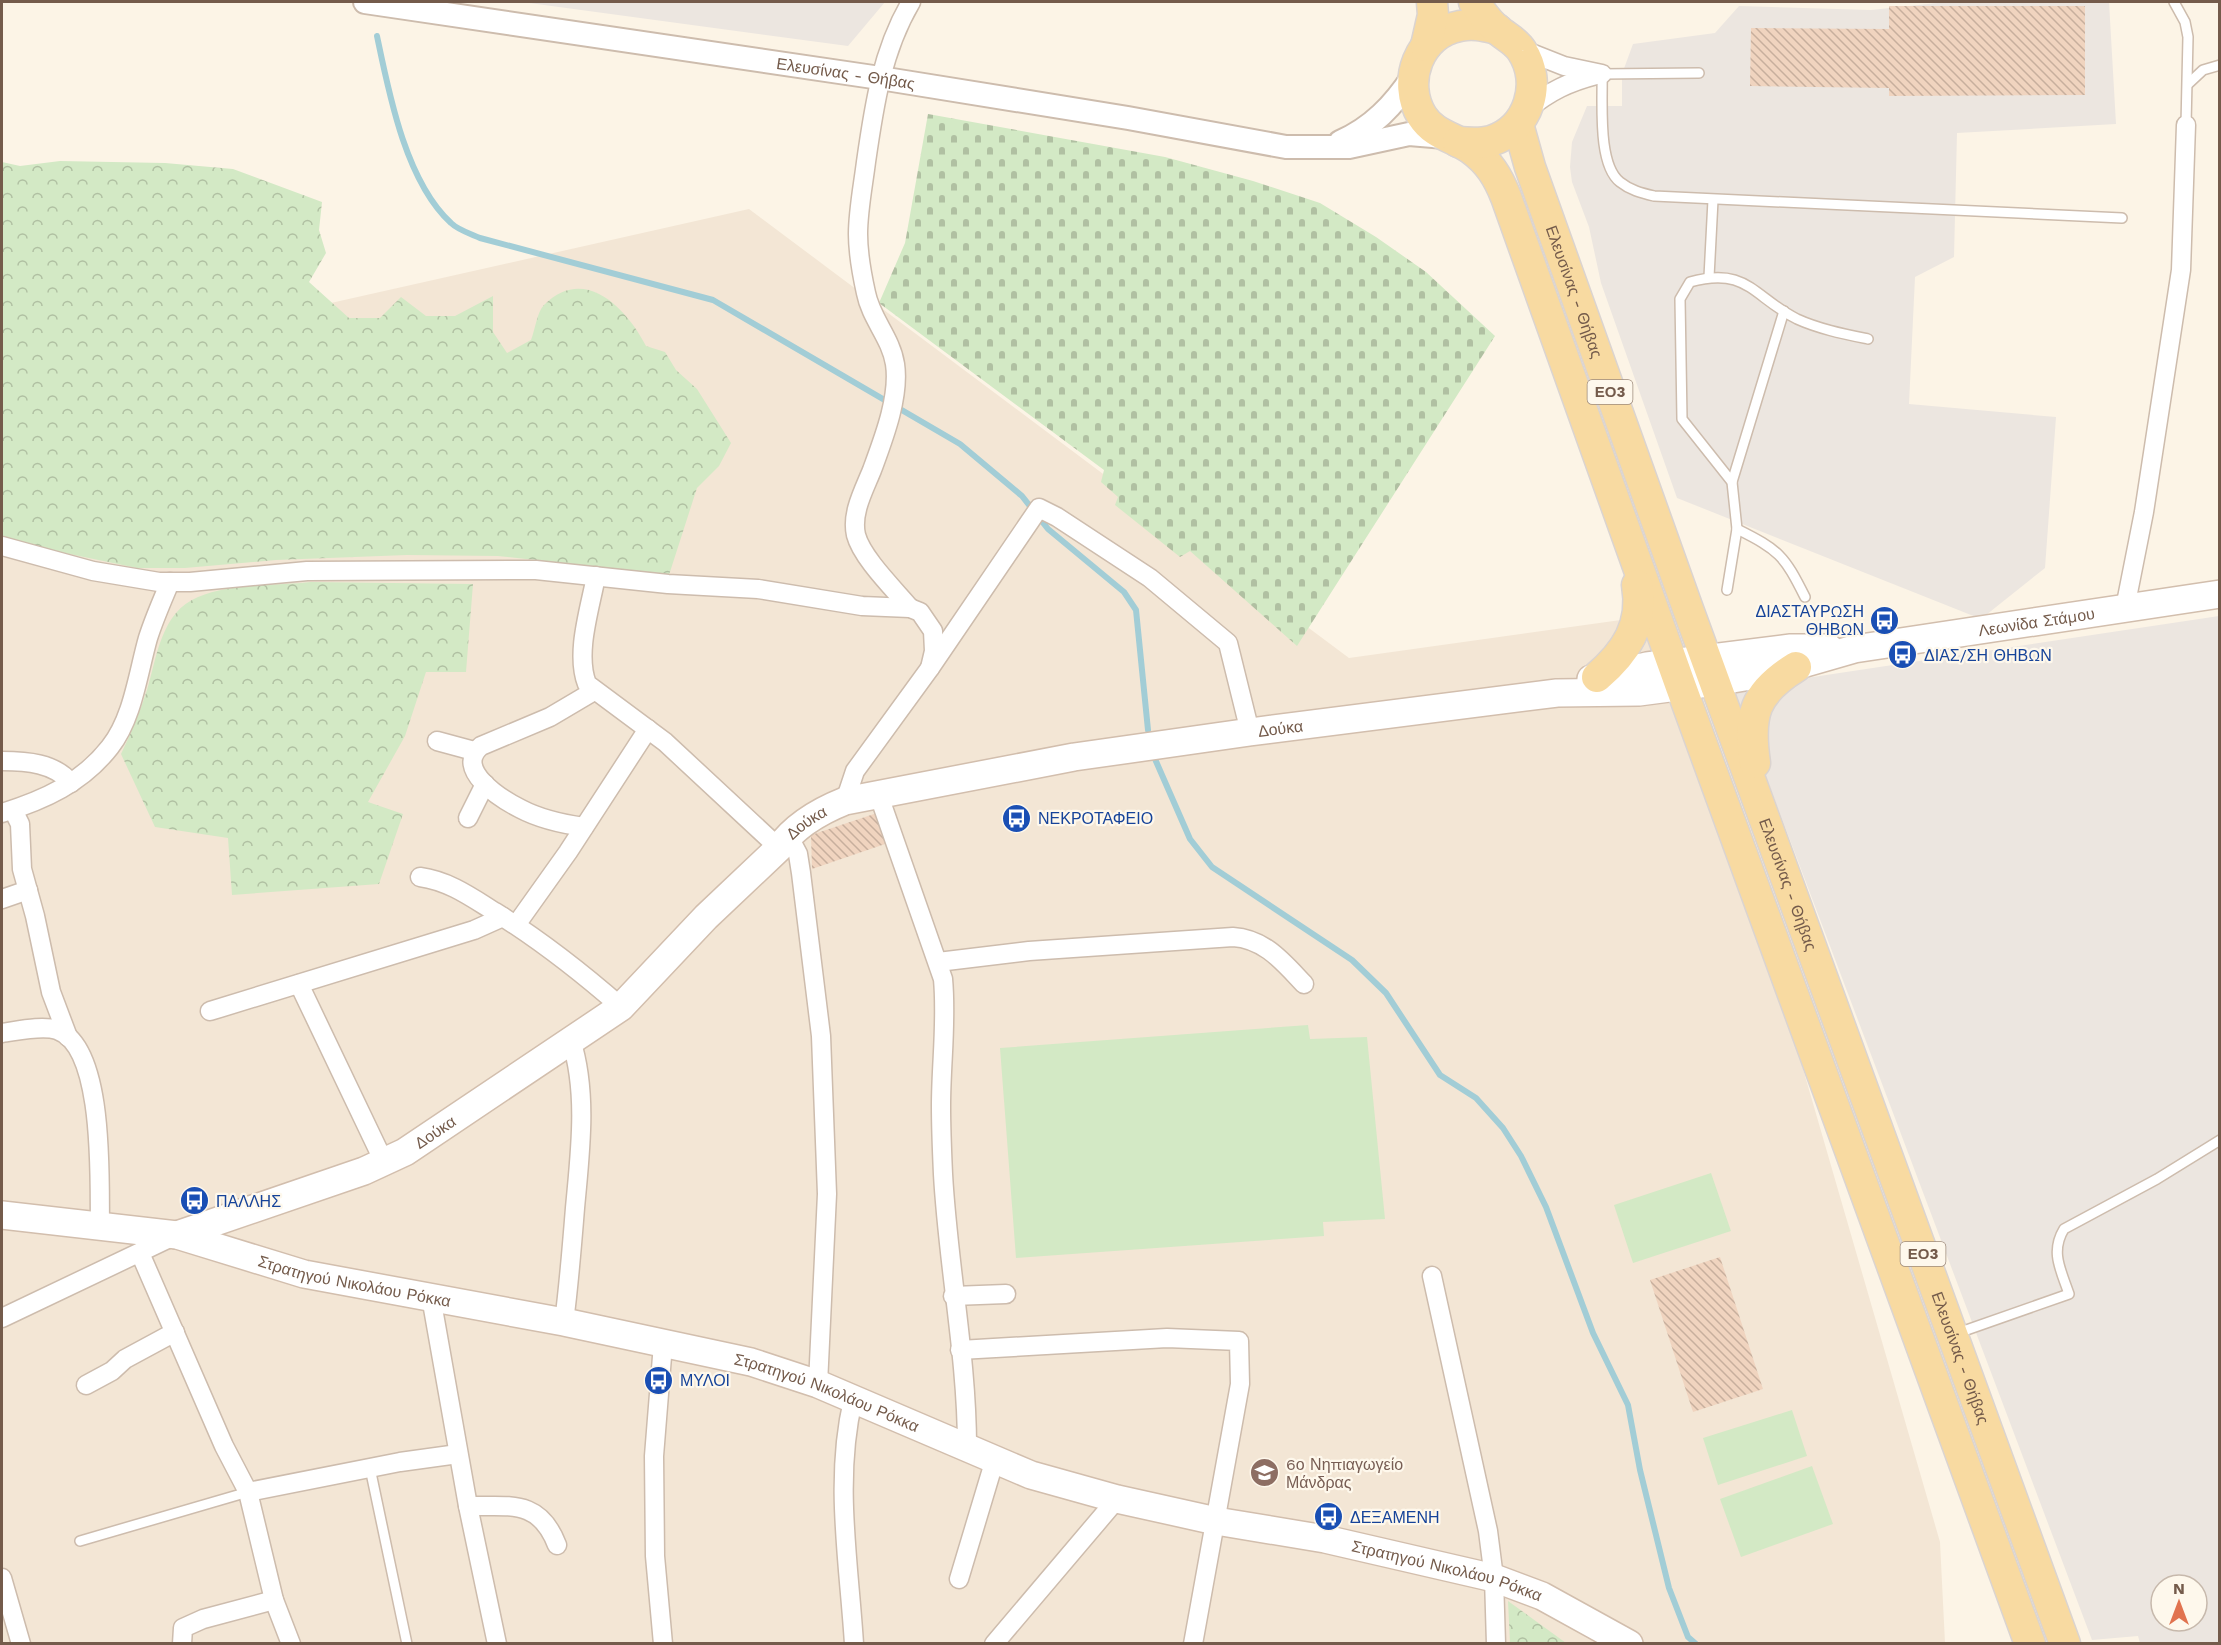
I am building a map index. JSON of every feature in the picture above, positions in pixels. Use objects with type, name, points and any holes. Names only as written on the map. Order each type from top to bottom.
[{"type":"main road","points":[[1413,76],[1426,46],[1433,15],[1432,2]]},
{"type":"main road","name":"Ελευσίνας - Θήβας","points":[[1474,2],[1497,29],[1521,49],[1529,63],[1532,95],[1522,117],[1538,189],[1762,813],[2065,1644]]},
{"type":"main road","points":[[1426,46],[1441,33],[1459,26],[1478,24],[1497,29]]},
{"type":"main road","name":"Ελευσίνας - Θήβας","points":[[1413,76],[1416,105],[1433,129],[1488,164],[1498,178],[2030,1644]]},
{"type":"main road","points":[[1452,140],[1475,144],[1491,141],[1506,134],[1522,117]]},
{"type":"main road","name":"ΕΟ3","points":[[1597,677],[1610,666],[1630,640],[1638,617],[1639,603],[1628,538]]},
{"type":"main road","name":"Λεωνίδα Στάμου","points":[[1711,671],[1796,667],[1854,649],[2220,594]]},
{"type":"main road","name":"Λεωνίδα Στάμου","points":[[1711,671],[1807,647],[1854,649]]},
{"type":"main road","name":"ΕΟ3","points":[[1762,813],[1752,745],[1753,714],[1765,691],[1777,679],[1796,667]]},
{"type":"main road","name":"Δούκα","points":[[1557,693],[1597,677],[1677,675],[1711,671]]},
{"type":"main road","name":"Δούκα","points":[[177,1234],[384,1162],[405,1152],[621,1007],[706,917],[784,841],[810,818],[845,801],[1074,757],[1250,732],[1557,693],[1620,693],[1677,675]]},
{"type":"main road","name":"Στρατηγού Νικολάου Ρόκκα","points":[[2,1215],[177,1234],[304,1274],[564,1322],[751,1362],[818,1384],[1067,1487],[1216,1521],[1325,1539],[1494,1578],[1542,1596],[1629,1644]]},
{"type":"street","name":"Ελευσίνας - Θήβας","points":[[365,2],[880,78],[1128,118],[1266,144],[1325,149],[1369,144],[1409,134],[1452,140]]},
{"type":"street","points":[[910,608],[863,550],[856,537],[855,525],[859,501],[884,433],[895,378],[891,349],[870,312],[858,235],[880,78],[898,23],[911,2]]},
{"type":"street","points":[[1521,49],[1564,66],[1602,74]]},
{"type":"street","points":[[1522,117],[1546,93],[1564,84],[1602,74]]},
{"type":"street","points":[[1325,149],[1347,139],[1381,116],[1399,98],[1413,76]]},
{"type":"street","points":[[2125,608],[2144,512],[2181,270],[2186,125]]},
{"type":"street","points":[[845,801],[855,771],[930,668],[1040,508],[1150,578],[1228,643],[1250,732]]},
{"type":"street","points":[[2,546],[126,578],[170,582],[307,571],[536,570],[758,589],[862,606],[910,608],[920,612],[933,631],[934,651],[930,668]]},
{"type":"street","points":[[596,576],[582,672],[587,684],[648,729],[798,854],[821,1036],[827,1194],[818,1384]]},
{"type":"street","points":[[100,1227],[100,1156],[96,1106],[88,1076],[76,1048],[68,1037],[51,992],[22,869],[20,824],[7,812],[38,802],[72,783],[90,769],[111,745],[127,712],[148,638],[170,582]]},
{"type":"street","points":[[437,741],[474,751],[489,742],[550,717],[594,691]]},
{"type":"street","points":[[210,1011],[510,921],[584,827],[648,729]]},
{"type":"street","points":[[474,751],[472,764],[474,773],[485,784],[521,810],[558,823],[584,827]]},
{"type":"street","points":[[2,762],[23,762],[50,768],[66,776],[72,783]]},
{"type":"street","points":[[468,818],[485,784]]},
{"type":"street","points":[[878,793],[943,979],[945,1003],[940,1105],[953,1296],[966,1383],[968,1447]]},
{"type":"street","points":[[420,877],[436,879],[461,891],[510,921],[544,943],[621,1007]]},
{"type":"street","points":[[2,899],[28,890]]},
{"type":"street","points":[[938,962],[1029,951],[1233,937],[1250,938],[1263,945],[1304,984]]},
{"type":"street","points":[[299,984],[384,1162]]},
{"type":"street","points":[[2,1034],[57,1030],[68,1037]]},
{"type":"street","points":[[564,1322],[580,1158],[578,1063],[570,1040]]},
{"type":"street","points":[[2,1318],[177,1234]]},
{"type":"street","points":[[140,1253],[224,1446],[248,1492],[274,1600],[291,1644]]},
{"type":"street","points":[[1432,1276],[1488,1532],[1494,1578],[1496,1644]]},
{"type":"street","points":[[953,1296],[1006,1294]]},
{"type":"street","points":[[431,1297],[458,1454],[497,1644]]},
{"type":"street","points":[[86,1384],[175,1332]]},
{"type":"street","points":[[960,1350],[1167,1338],[1239,1341],[1240,1383],[1193,1644]]},
{"type":"street","points":[[663,1344],[654,1456],[654,1556],[663,1644]]},
{"type":"street","points":[[853,1400],[844,1456],[845,1551],[854,1644]]},
{"type":"street","points":[[248,1492],[370,1468],[458,1454]]},
{"type":"street","points":[[959,1580],[995,1459]]},
{"type":"street","points":[[994,1644],[1117,1499]]},
{"type":"street","points":[[468,1506],[518,1506],[532,1511],[542,1518],[557,1545]]},
{"type":"street","points":[[2,1578],[21,1644]]},
{"type":"street","points":[[182,1644],[183,1628],[203,1618],[274,1600]]},
{"type":"lane","points":[[2174,2],[2185,22],[2188,37],[2186,125]]},
{"type":"lane","points":[[2188,84],[2203,70],[2220,65]]},
{"type":"lane","points":[[1699,73],[1602,74],[1604,149],[1617,181],[1633,191],[1654,196],[2122,218]]},
{"type":"lane","points":[[1709,277],[1713,200]]},
{"type":"lane","points":[[1732,482],[1682,419],[1680,299],[1690,282],[1709,277],[1731,278],[1750,285],[1784,311],[1830,331],[1868,339]]},
{"type":"lane","points":[[1727,590],[1737,529],[1732,482],[1784,311]]},
{"type":"lane","points":[[1737,529],[1773,547],[1792,570],[1805,597]]},
{"type":"lane","points":[[1952,1335],[2069,1294],[2056,1254],[2056,1242],[2064,1229],[2157,1179],[2219,1140]]},
{"type":"lane","points":[[370,1468],[407,1644]]},
{"type":"lane","points":[[80,1541],[248,1492]]},
{"type":"shaded area","points":[[522,2],[885,2],[848,46]]},
{"type":"shaded area","points":[[1947,2],[2109,2],[2116,124],[1957,133],[1954,257],[1915,277],[1909,404],[2056,417],[2045,568],[1981,619],[1677,498],[1601,283],[1589,227],[1572,182],[1570,167],[1572,142],[1587,106],[1622,106],[1622,74],[1633,44],[1715,33],[1739,6],[1871,10]]},
{"type":"shaded area","points":[[749,209],[1349,658],[1671,613],[1940,1542],[1945,1643],[2,1643],[2,377]]},
{"type":"shaded area","points":[[2219,616],[2219,1643],[2140,1643],[2138,1636],[2092,1640],[1733,689]]},
{"type":"green space","points":[[928,114],[1165,157],[1253,181],[1320,203],[1376,237],[1426,272],[1495,336],[1297,646],[1190,551],[1180,557],[1115,505],[1118,497],[1101,482],[1104,470],[879,303],[905,243]]},
{"type":"green space","points":[[60,161],[165,163],[233,169],[322,202],[319,230],[326,253],[309,282],[349,318],[380,318],[401,297],[426,316],[455,316],[493,296],[493,332],[507,353],[531,340],[542,308],[559,293],[575,289],[589,290],[603,296],[628,318],[646,346],[665,352],[676,370],[697,389],[731,443],[719,466],[697,488],[669,575],[498,556],[407,555],[276,560],[185,568],[137,568],[2,540],[2,162],[20,166]]},
{"type":"green space","points":[[311,582],[473,584],[466,672],[426,672],[405,736],[368,802],[403,814],[379,884],[232,895],[228,838],[155,827],[121,754],[144,698],[162,637],[176,613],[186,604],[211,592]]},
{"type":"green space","points":[[1308,1025],[1310,1039],[1367,1037],[1385,1219],[1323,1222],[1324,1236],[1016,1258],[1000,1048]]},
{"type":"green space","points":[[1711,1173],[1731,1231],[1633,1263],[1614,1205]]},
{"type":"green space","points":[[1792,1410],[1807,1456],[1718,1485],[1703,1438]]},
{"type":"green space","points":[[1812,1466],[1833,1524],[1741,1557],[1720,1499]]},
{"type":"green space","points":[[1508,1601],[1566,1643],[1510,1643]]},
{"type":"building","points":[[1889,6],[2085,6],[2085,95],[1889,96],[1889,88],[1750,86],[1751,28],[1889,29]]},
{"type":"building","points":[[877,813],[888,843],[812,869],[811,835]]},
{"type":"building","points":[[1720,1257],[1763,1389],[1693,1412],[1650,1280]]},
{"type":"waterway","points":[[377,36],[394,110],[411,161],[435,206],[454,225],[480,238],[713,300],[960,444],[1022,496],[1048,529],[1124,592],[1136,610],[1148,730]]},
{"type":"waterway","points":[[1155,759],[1190,839],[1212,867],[1352,960],[1386,993],[1440,1075],[1476,1098],[1503,1128],[1521,1156],[1546,1207],[1593,1333],[1628,1405],[1640,1470],[1669,1588],[1688,1637],[1696,1644]]},
{"type":"place","name":"ΔΙΑΣΤΑΥΡΩΣΗ ΘΗΒΩΝ","points":[[1885,620]]},
{"type":"place","name":"ΔΙΑΣ/ΣΗ ΘΗΒΩΝ","points":[[1903,655]]},
{"type":"place","name":"ΝΕΚΡΟΤΑΦΕΙΟ","points":[[1017,818]]},
{"type":"place","name":"ΠΑΛΛΗΣ","points":[[195,1201]]},
{"type":"place","name":"ΜΥΛΟΙ","points":[[659,1380]]},
{"type":"place","name":"6ο Νηπιαγωγείο Μάνδρας","points":[[1265,1473]]},
{"type":"place","name":"ΔΕΞΑΜΕΝΗ","points":[[1329,1517]]}]
